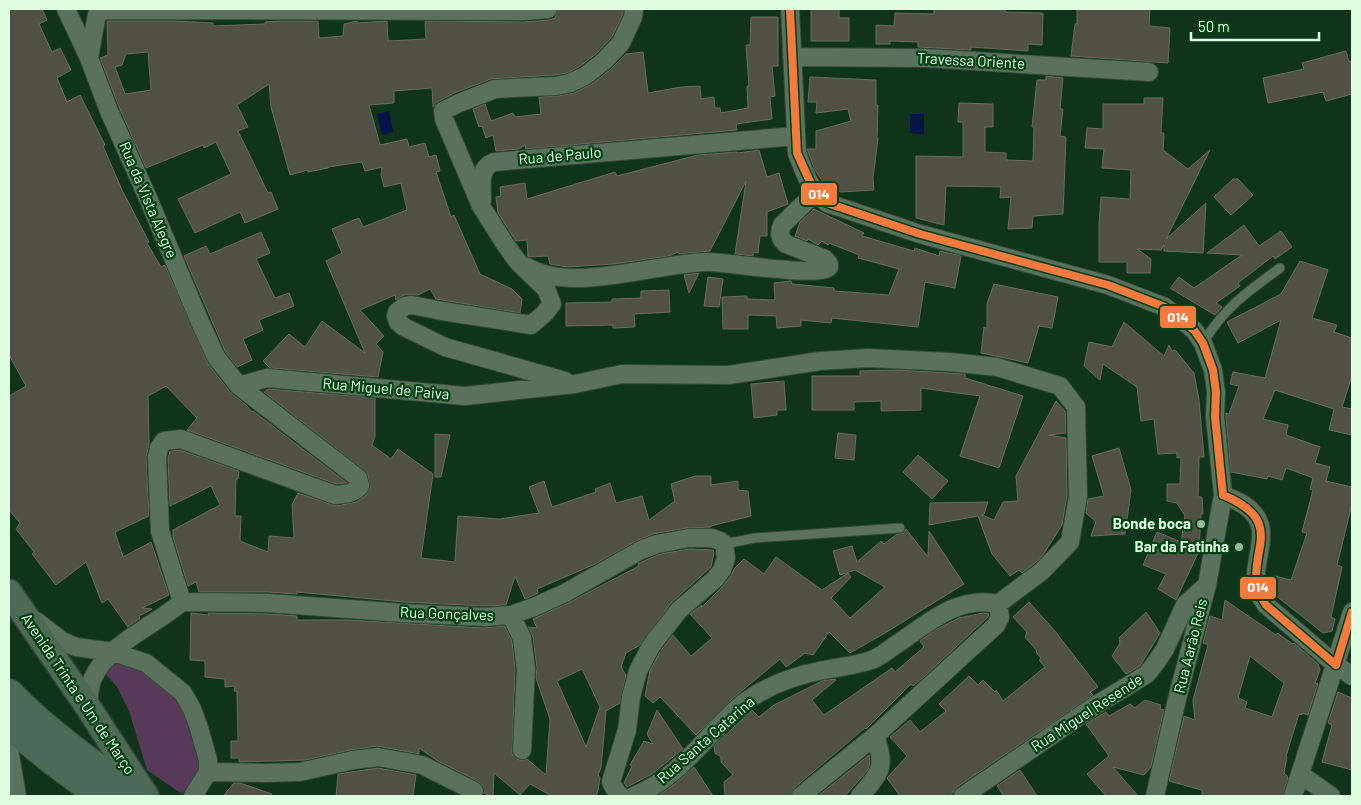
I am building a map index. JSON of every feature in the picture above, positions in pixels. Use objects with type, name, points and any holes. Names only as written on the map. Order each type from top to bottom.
[{"type":"main road","name":"Avenida Trinta e Um de Março","points":[[14,600],[88,707],[146,796]]},
{"type":"main road","name":"Avenida Trinta e Um de Março","points":[[9,692],[46,728],[136,796]]},
{"type":"main road","points":[[9,724],[37,749],[101,796]]},
{"type":"street","name":"Rua da Vista Alegre","points":[[66,9],[89,58],[109,112],[216,357],[239,386]]},
{"type":"street","points":[[89,58],[97,14],[102,10],[524,11],[548,9]]},
{"type":"street","points":[[575,384],[446,347],[404,327],[398,322],[396,316],[397,312],[404,306],[412,305],[442,312],[531,325],[552,304],[546,289],[518,262],[504,244],[481,206],[442,115],[446,109],[459,102],[495,89],[556,86],[570,83],[585,76],[604,61],[621,43],[633,16],[634,9]]},
{"type":"street","points":[[790,9],[797,153],[814,193],[827,203],[920,234],[1108,284],[1165,307],[1194,330],[1203,343]]},
{"type":"street","name":"Travessa Oriente","points":[[792,57],[926,58],[1149,72]]},
{"type":"street","name":"Rua de Paulo","points":[[481,206],[483,170],[487,165],[494,162],[795,136]]},
{"type":"street","points":[[518,262],[535,271],[563,278],[586,278],[689,262],[716,262],[788,270],[823,271],[829,264],[825,259],[786,244],[781,239],[780,232],[782,225],[814,193]]},
{"type":"street","name":"Rua Aarão Reis","points":[[1155,796],[1177,699],[1207,586],[1223,495],[1215,417],[1215,385],[1213,370],[1203,343]]},
{"type":"street","name":"Rua Miguel de Paiva","points":[[239,386],[267,378],[465,396],[575,384],[622,374],[729,375],[820,361],[868,358],[950,362],[997,367],[1060,386],[1076,409],[1078,496],[1070,542],[1042,571],[998,604]]},
{"type":"street","points":[[88,707],[92,681],[98,670],[113,652],[168,614],[182,602],[160,531],[157,458],[159,448],[164,441],[181,439],[335,495],[355,491],[360,486],[358,478],[239,386]]},
{"type":"street","points":[[1223,495],[1244,505],[1257,517],[1261,526],[1256,571],[1258,594],[1266,605],[1336,665],[1352,676]]},
{"type":"street","name":"Rua Gonçalves","points":[[182,602],[268,603],[485,617],[511,615],[565,593],[641,550],[657,544],[700,538],[712,538],[724,544]]},
{"type":"street","points":[[620,796],[611,782],[628,730],[631,697],[638,671],[651,646],[679,610],[715,579],[722,570],[726,558],[724,544]]},
{"type":"street","name":"Rua Miguel Resende","points":[[963,796],[1093,707],[1147,674],[1165,649],[1185,606],[1207,586]]},
{"type":"street","points":[[14,600],[47,631],[62,641],[76,647],[113,652],[146,663],[183,693],[200,728],[208,760],[206,776],[193,796]]},
{"type":"street","name":"Rua Santa Catarina","points":[[634,796],[644,792],[677,768],[744,702],[764,690],[794,677],[875,659],[950,609],[967,603],[984,601],[998,604]]},
{"type":"street","points":[[801,796],[875,736],[996,625],[1000,617],[998,604]]},
{"type":"street","points":[[1293,796],[1352,612]]},
{"type":"street","points":[[511,615],[522,638],[526,669],[522,750]]},
{"type":"street","points":[[860,796],[876,778],[882,764],[881,752],[875,736]]},
{"type":"street","points":[[9,749],[17,796]]},
{"type":"street","points":[[206,776],[300,772],[353,760],[378,757],[422,764],[474,792]]},
{"type":"street","points":[[1300,774],[1331,796]]},
{"type":"lane","points":[[1203,343],[1214,324],[1229,307],[1280,268]]},
{"type":"lane","name":"Rua Gonçalves","points":[[724,544],[755,538],[900,528]]},
{"type":"shaded area","points":[[389,111],[393,132],[382,135],[377,114]]},
{"type":"shaded area","points":[[910,114],[924,114],[924,134],[910,133]]},
{"type":"shaded area","points":[[120,661],[138,664],[174,697],[187,715],[201,754],[197,775],[182,794],[147,770],[129,711],[117,687],[105,673],[110,667]]},
{"type":"building","points":[[9,9],[42,9],[47,20],[39,24],[52,52],[60,48],[71,70],[57,78],[67,102],[80,95],[105,145],[103,146],[122,190],[149,242],[147,243],[161,267],[165,265],[208,364],[231,393],[252,412],[347,483],[336,484],[187,430],[197,418],[166,386],[148,396],[149,445],[146,457],[149,516],[115,532],[123,557],[151,542],[169,595],[142,608],[152,609],[139,616],[140,618],[128,627],[108,599],[102,603],[86,562],[56,585],[32,554],[34,552],[16,529],[20,523],[9,510],[9,396],[26,386],[9,355]]},
{"type":"building","points":[[623,9],[623,14],[612,37],[597,53],[579,67],[567,73],[491,79],[454,93],[433,107],[432,88],[394,91],[394,103],[369,105],[380,145],[407,139],[409,147],[425,143],[429,157],[436,155],[440,171],[436,172],[451,217],[454,215],[480,274],[512,289],[522,299],[520,313],[436,299],[430,289],[418,295],[404,295],[396,300],[395,295],[360,310],[384,336],[376,344],[383,352],[378,377],[270,368],[263,361],[289,334],[305,347],[322,321],[365,353],[326,261],[342,253],[332,229],[359,218],[363,227],[407,210],[401,183],[384,187],[381,175],[382,167],[365,171],[362,162],[308,172],[308,170],[290,175],[271,107],[269,84],[237,105],[248,127],[238,131],[268,193],[271,192],[278,209],[245,223],[240,212],[195,233],[178,199],[231,174],[216,142],[204,148],[203,145],[146,168],[100,58],[108,55],[107,21],[176,21],[213,23],[213,26],[265,24],[265,22],[279,21],[318,21],[319,38],[343,36],[344,24],[357,21],[357,23],[387,21],[388,41],[426,39],[425,21],[524,22],[549,20],[555,18],[558,10]],"holes":[[[148,52],[151,90],[125,94],[115,67],[122,65],[126,54]]]},
{"type":"building","points":[[811,9],[839,9],[839,18],[849,18],[849,41],[811,41]]},
{"type":"building","points":[[934,9],[1005,9],[1005,12],[1043,13],[1042,45],[1028,44],[1028,51],[971,47],[971,50],[918,47],[918,42],[890,41],[890,44],[876,44],[876,25],[894,26],[895,13],[934,14]]},
{"type":"building","points":[[1077,9],[1150,9],[1149,26],[1170,28],[1168,63],[1071,56],[1075,24],[1077,24]]},
{"type":"building","points":[[751,17],[778,17],[778,66],[772,66],[775,96],[770,97],[772,119],[736,124],[737,130],[526,149],[525,145],[519,149],[496,151],[493,135],[486,138],[482,126],[479,127],[473,109],[485,104],[491,121],[513,113],[515,117],[541,114],[539,97],[574,93],[592,84],[626,54],[643,52],[648,93],[681,87],[700,86],[701,99],[714,97],[715,108],[720,108],[721,113],[748,108],[747,86],[749,86],[746,45],[750,45]]},
{"type":"building","points":[[1346,51],[1349,62],[1352,61],[1352,94],[1326,101],[1323,92],[1268,103],[1263,78],[1304,69],[1302,63]]},
{"type":"building","points":[[1046,76],[1063,78],[1060,109],[1063,109],[1060,136],[1066,137],[1063,214],[1033,216],[1032,228],[1008,229],[1011,197],[1000,198],[1001,187],[946,186],[944,225],[916,218],[916,156],[963,157],[963,122],[958,122],[959,103],[993,104],[993,127],[985,127],[985,152],[1006,153],[1006,160],[1033,161],[1034,127],[1032,127],[1037,80],[1046,80]]},
{"type":"building","points":[[810,77],[876,80],[878,138],[873,178],[874,190],[841,192],[825,185],[815,170],[807,149],[816,149],[816,131],[851,121],[848,109],[816,113],[817,102],[808,102]]},
{"type":"building","points":[[1144,98],[1163,98],[1161,133],[1164,133],[1163,150],[1188,169],[1210,150],[1166,239],[1206,203],[1203,253],[1164,251],[1164,245],[1161,250],[1137,249],[1151,259],[1150,273],[1127,273],[1127,262],[1099,262],[1099,225],[1101,197],[1130,199],[1131,170],[1102,168],[1104,149],[1085,148],[1087,128],[1103,129],[1103,104],[1144,104]]},
{"type":"building","points":[[759,150],[767,177],[779,173],[788,204],[767,212],[767,236],[760,236],[758,253],[754,252],[753,256],[735,254],[746,181],[710,251],[679,254],[678,252],[669,256],[614,264],[568,267],[550,264],[548,256],[528,257],[527,240],[516,241],[498,213],[496,197],[501,196],[500,187],[525,183],[527,199],[615,172],[617,176],[698,155]]},
{"type":"building","points":[[1233,179],[1238,179],[1253,195],[1231,215],[1214,197]]},
{"type":"building","points":[[814,209],[864,233],[862,236],[914,251],[915,248],[939,256],[940,251],[961,256],[955,288],[925,282],[918,327],[832,318],[831,323],[801,320],[801,326],[777,328],[776,316],[748,315],[748,329],[723,329],[722,297],[747,296],[747,299],[775,300],[774,283],[791,281],[792,284],[834,288],[834,291],[889,295],[899,269],[858,258],[859,255],[829,243],[828,245],[822,241],[818,245],[808,239],[807,241],[795,236],[800,222]]},
{"type":"building","points":[[1244,225],[1259,246],[1281,231],[1292,247],[1275,259],[1273,256],[1238,283],[1240,286],[1216,303],[1222,307],[1215,315],[1170,288],[1179,277],[1194,288],[1242,255],[1207,253]]},
{"type":"building","points":[[261,232],[270,253],[256,259],[275,298],[289,293],[294,306],[259,320],[263,330],[243,339],[252,360],[237,367],[225,351],[184,256],[206,246],[210,254]]},
{"type":"building","points":[[1300,261],[1328,270],[1312,318],[1337,325],[1334,332],[1352,338],[1352,376],[1342,407],[1352,409],[1352,435],[1329,430],[1334,409],[1275,390],[1263,419],[1288,425],[1286,435],[1320,447],[1315,463],[1330,467],[1326,481],[1352,487],[1352,504],[1337,565],[1342,567],[1331,617],[1335,619],[1332,631],[1323,633],[1270,591],[1275,576],[1291,580],[1307,533],[1302,532],[1313,490],[1310,489],[1313,478],[1286,468],[1282,480],[1268,476],[1267,479],[1231,472],[1226,417],[1226,413],[1229,414],[1239,386],[1230,384],[1233,372],[1265,378],[1281,320],[1238,343],[1227,322],[1281,294]]},
{"type":"building","points":[[699,273],[689,293],[684,275]]},
{"type":"building","points":[[708,277],[723,279],[719,307],[704,306]]},
{"type":"building","points":[[994,284],[1058,297],[1052,328],[1039,326],[1028,363],[981,353],[984,327],[987,328],[987,304]]},
{"type":"building","points":[[669,290],[670,312],[634,314],[635,327],[613,328],[613,325],[566,326],[566,303],[612,302],[612,299],[641,298],[641,291]]},
{"type":"building","points":[[1124,322],[1164,356],[1169,345],[1172,351],[1175,350],[1194,373],[1199,400],[1204,457],[1199,457],[1198,497],[1202,497],[1203,514],[1201,514],[1199,551],[1176,600],[1158,589],[1166,574],[1143,565],[1157,532],[1181,542],[1185,516],[1177,503],[1167,501],[1167,484],[1180,484],[1181,457],[1177,458],[1177,453],[1158,454],[1154,419],[1141,421],[1137,387],[1103,364],[1100,380],[1084,366],[1089,342],[1112,347]]},
{"type":"building","points":[[898,370],[965,374],[965,378],[1023,396],[999,468],[960,456],[980,396],[921,388],[921,410],[881,411],[881,401],[854,402],[854,410],[812,410],[812,376],[860,376],[860,371]]},
{"type":"building","points":[[784,381],[786,410],[777,410],[777,415],[754,418],[751,384]]},
{"type":"building","points":[[268,389],[375,398],[375,436],[372,445],[391,459],[398,449],[433,474],[421,558],[455,562],[458,516],[500,519],[539,513],[529,487],[544,481],[552,507],[596,492],[595,489],[610,483],[616,503],[642,496],[649,520],[675,501],[671,484],[695,476],[711,476],[711,485],[738,481],[738,490],[748,491],[751,516],[711,527],[687,528],[653,534],[636,541],[595,564],[537,589],[538,593],[525,599],[515,576],[506,605],[485,606],[404,602],[297,592],[297,594],[199,592],[196,582],[188,586],[173,537],[173,530],[220,505],[211,486],[170,506],[168,458],[170,451],[180,450],[239,471],[238,479],[236,479],[235,516],[241,516],[240,541],[268,552],[269,536],[294,538],[292,505],[298,493],[336,506],[356,502],[365,496],[370,489],[368,475],[364,470],[264,392]]},
{"type":"building","points":[[1056,401],[1065,411],[1066,433],[1049,435],[1066,438],[1067,495],[1062,525],[1043,555],[1035,563],[1022,573],[1019,570],[1010,576],[992,554],[978,516],[929,525],[930,503],[988,502],[982,515],[994,520],[1003,502],[1018,501],[1016,476]]},
{"type":"building","points":[[838,433],[856,435],[854,460],[835,458]]},
{"type":"building","points":[[435,434],[450,435],[441,477],[435,477]]},
{"type":"building","points":[[1119,448],[1131,490],[1125,534],[1091,536],[1096,522],[1086,513],[1088,499],[1104,496],[1092,456]]},
{"type":"building","points":[[918,455],[948,481],[932,499],[903,472]]},
{"type":"building","points":[[906,529],[928,557],[929,531],[964,584],[850,653],[829,632],[813,655],[805,653],[786,667],[780,659],[732,699],[696,735],[660,697],[653,703],[645,696],[650,670],[660,652],[673,635],[691,656],[712,638],[690,614],[702,605],[701,608],[722,587],[734,569],[744,559],[764,574],[776,557],[822,590],[848,573],[851,577],[831,598],[850,618],[885,587],[855,570],[840,575],[833,551],[852,546],[857,562],[881,541],[884,544],[897,534],[904,533]]},
{"type":"building","points":[[690,549],[713,550],[714,553],[711,567],[671,603],[640,645],[626,653],[621,667],[626,675],[620,703],[606,711],[601,768],[598,775],[600,778],[596,796],[552,796],[530,784],[520,795],[494,773],[493,796],[490,796],[484,793],[483,786],[479,782],[438,761],[419,748],[419,754],[377,746],[306,760],[239,762],[239,758],[231,758],[231,741],[238,741],[237,691],[234,691],[235,686],[225,687],[225,679],[205,677],[205,661],[190,660],[191,613],[209,615],[208,613],[268,614],[297,616],[297,620],[347,620],[484,628],[505,626],[512,641],[515,669],[512,754],[522,761],[527,759],[546,775],[550,719],[536,678],[537,668],[533,637],[528,627],[537,628],[533,619],[570,602],[639,566],[638,564],[660,554]],"holes":[[[582,669],[600,707],[586,747],[557,681]]]},
{"type":"building","points":[[1225,600],[1276,635],[1277,633],[1294,643],[1318,664],[1320,670],[1315,683],[1318,684],[1308,715],[1299,714],[1286,756],[1284,773],[1288,777],[1283,796],[1202,796],[1202,790],[1169,781],[1184,716],[1195,720],[1193,700],[1208,645],[1203,643],[1210,616],[1222,620]],"holes":[[[1250,656],[1284,683],[1272,717],[1245,708],[1247,702],[1238,698]]]},
{"type":"building","points":[[1029,602],[1055,631],[1098,687],[1090,692],[1093,695],[957,787],[950,796],[900,796],[887,778],[907,756],[890,737],[910,720],[920,732],[946,711],[939,704],[969,676],[978,685],[983,680],[995,692],[996,690],[1003,701],[1045,667],[1039,660],[1041,658],[1037,651],[1025,637],[1027,632],[1013,617]]},
{"type":"building","points":[[1146,612],[1160,633],[1140,666],[1126,674],[1112,656],[1120,643],[1119,638]]},
{"type":"building","points":[[983,613],[989,614],[988,617],[923,678],[913,686],[911,684],[866,729],[794,788],[791,796],[725,796],[724,782],[733,775],[721,762],[721,757],[715,753],[714,746],[752,710],[759,717],[774,705],[822,681],[835,679],[812,700],[824,715],[892,668],[895,672],[924,647],[920,641],[935,630],[959,618]]},
{"type":"building","points":[[1338,692],[1352,698],[1352,770],[1322,762],[1332,725],[1328,723]]},
{"type":"building","points":[[1145,700],[1161,705],[1160,709],[1164,710],[1151,767],[1144,775],[1113,767],[1138,796],[1106,796],[1087,774],[1109,756],[1086,724],[1106,712],[1109,716],[1130,704],[1135,708]]},
{"type":"building","points":[[657,710],[683,749],[652,774],[627,787],[624,783],[632,766],[630,765],[644,741],[653,744],[647,734]]},
{"type":"building","points":[[869,755],[868,770],[845,796],[818,796]]},
{"type":"building","points":[[694,767],[713,796],[658,796],[676,783]]},
{"type":"building","points":[[378,768],[416,775],[413,796],[336,796],[338,774]]},
{"type":"building","points":[[1020,770],[1037,796],[1004,796],[997,786]]},
{"type":"building","points":[[234,783],[240,783],[272,794],[271,796],[223,796]]},
{"type":"transit line","name":"014","points":[[790,9],[797,153],[812,186],[827,203],[920,234],[1108,285],[1165,307],[1194,330],[1203,343],[1213,370],[1216,392],[1215,417],[1223,495]]},
{"type":"transit line","name":"014","points":[[1223,495],[1245,507],[1256,519],[1261,531],[1256,573],[1258,588],[1266,605],[1336,665]]},
{"type":"transit line","name":"014","points":[[1336,665],[1352,612]]},
{"type":"place","name":"Bonde boca","points":[[1201,524]]},
{"type":"place","name":"Bar da Fatinha","points":[[1239,547]]}]
